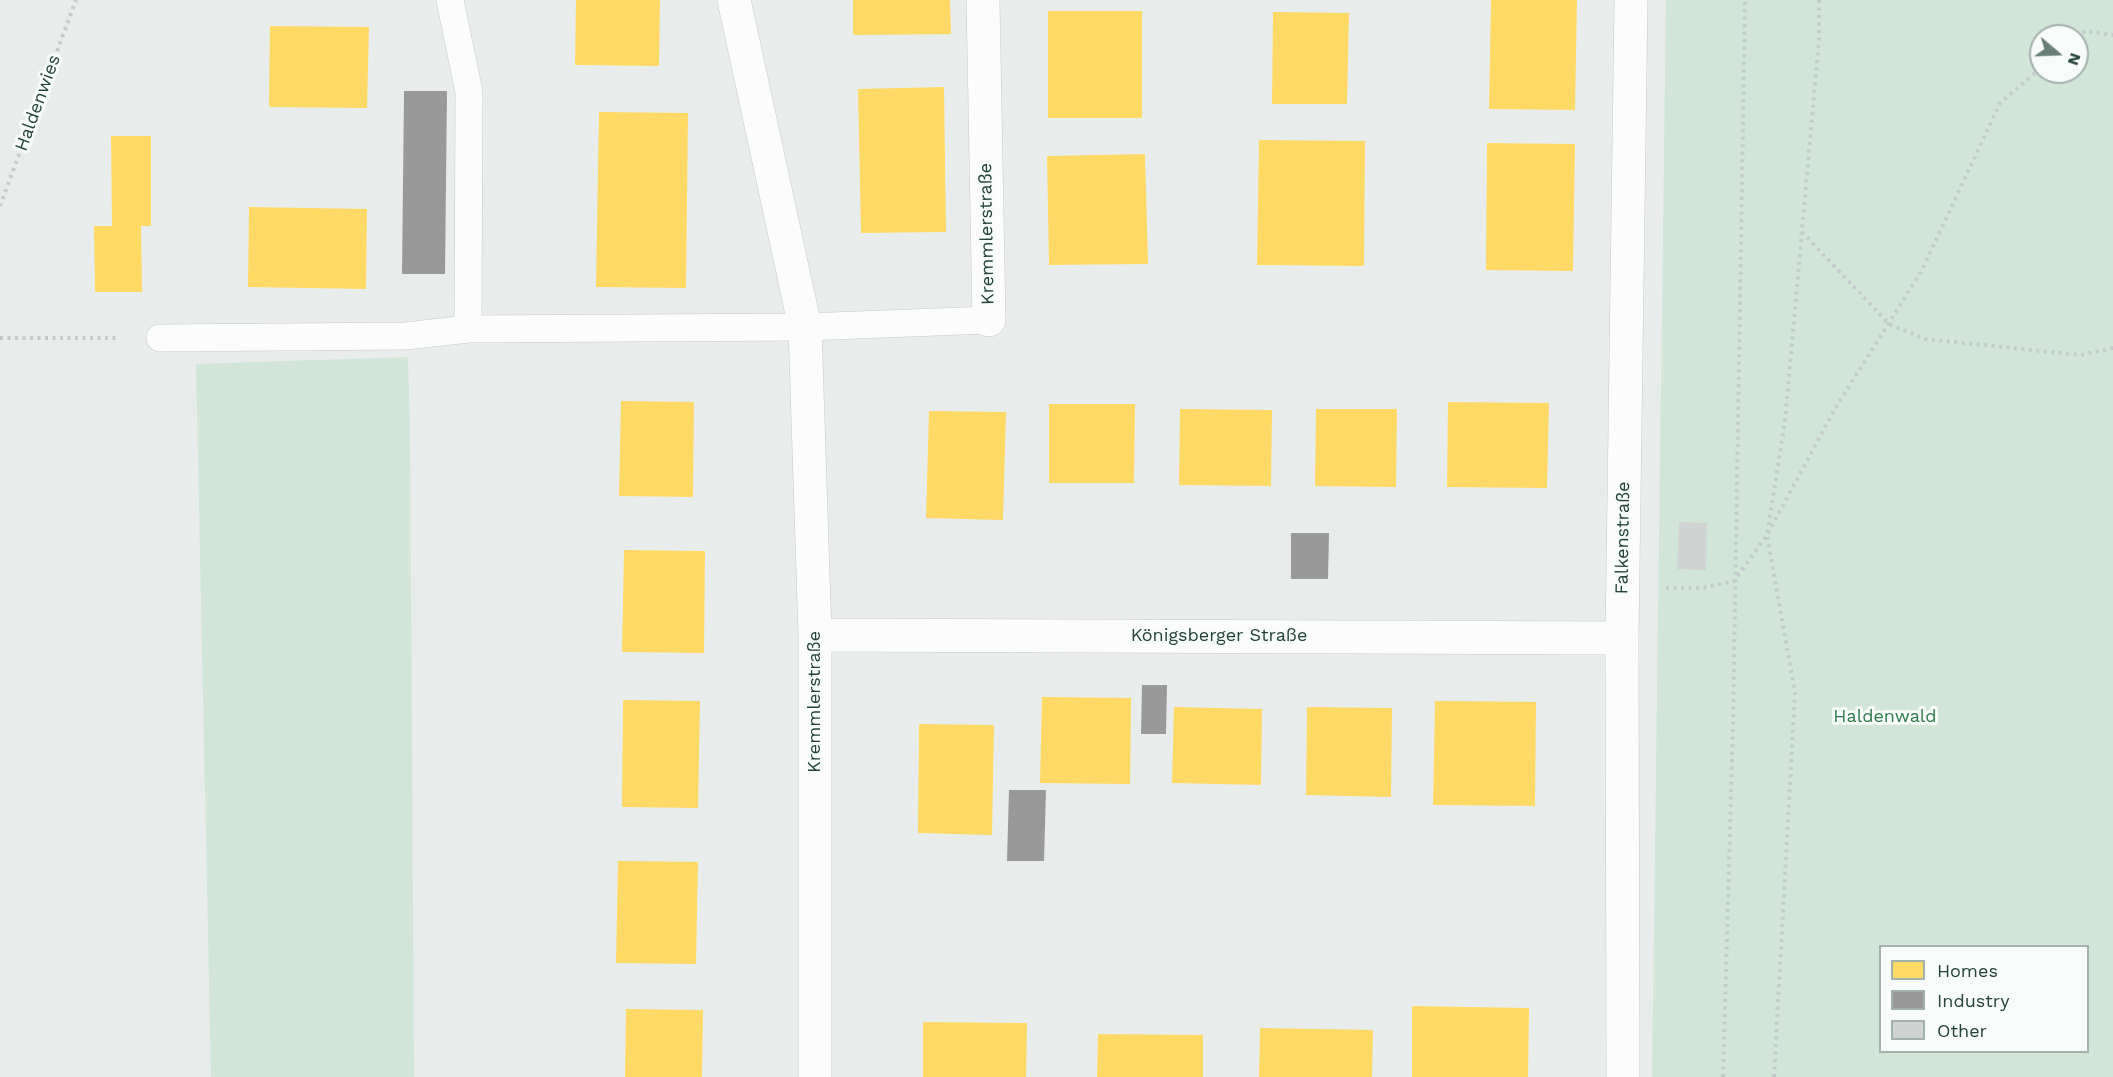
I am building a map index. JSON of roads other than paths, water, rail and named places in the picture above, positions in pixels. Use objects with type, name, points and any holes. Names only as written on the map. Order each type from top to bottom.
[{"type":"street","name":"Kremmlerstraße","points":[[734,0],[806,327],[815,635],[815,1077]]},
{"type":"street","name":"Kremmlerstraße","points":[[983,0],[989,320]]},
{"type":"street","name":"Falkenstraße","points":[[1623,1077],[1622,638],[1631,0]]},
{"type":"street","name":"Königsberger Straße","points":[[815,635],[1622,638]]},
{"type":"lane","points":[[450,0],[469,92],[468,329]]},
{"type":"lane","name":"Kremmlerstraße","points":[[806,327],[989,320]]},
{"type":"lane","points":[[160,338],[406,336],[468,329],[806,327]]},
{"type":"park label","name":"Haldenwald","points":[[1885,717]]}]
